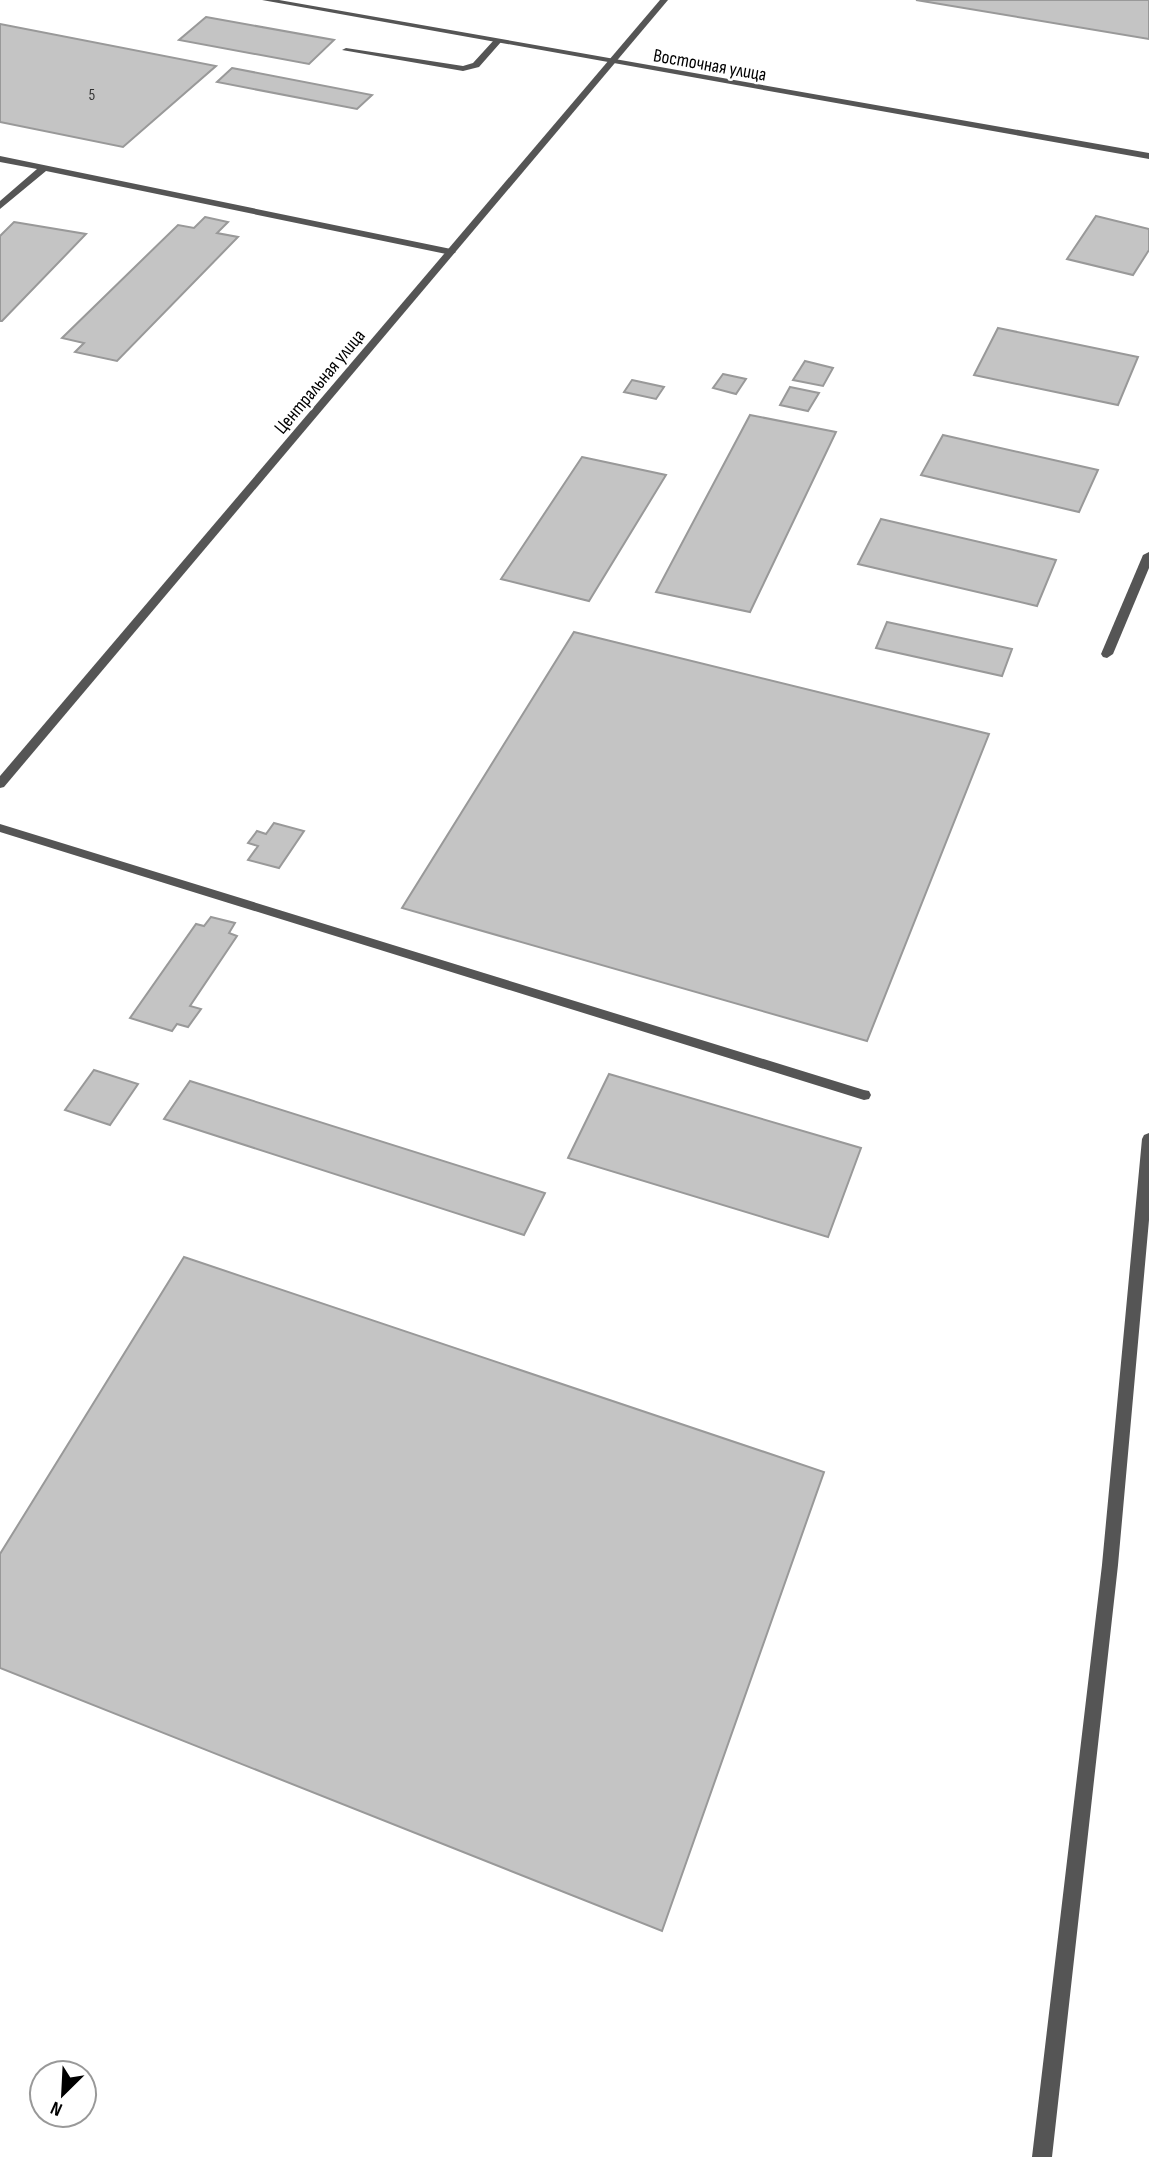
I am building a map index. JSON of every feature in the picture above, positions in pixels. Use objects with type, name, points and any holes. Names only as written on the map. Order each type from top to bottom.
[{"type":"street","name":"Восточная улица","points":[[266,0],[1149,156]]},
{"type":"street","name":"Центральная улица","points":[[0,785],[664,0]]},
{"type":"street","points":[[345,50],[463,69],[476,65],[497,42]]},
{"type":"street","points":[[0,159],[451,252]]},
{"type":"street","points":[[0,206],[44,168]]},
{"type":"street","points":[[1108,654],[1149,555]]},
{"type":"street","points":[[0,828],[864,1095]]},
{"type":"street","points":[[1042,2157],[1110,1565],[1149,1139]]},
{"type":"building","points":[[916,0],[1149,0],[1149,39]]},
{"type":"building","points":[[206,17],[334,40],[309,64],[179,40]]},
{"type":"building","points":[[0,24],[216,66],[123,147],[0,122]]},
{"type":"building","points":[[232,68],[372,95],[357,109],[217,82]]},
{"type":"building","points":[[1096,216],[1149,229],[1149,250],[1133,275],[1067,259]]},
{"type":"building","points":[[205,217],[228,222],[217,233],[238,237],[117,361],[75,352],[84,343],[62,338],[178,225],[194,228]]},
{"type":"building","points":[[14,222],[86,234],[0,321],[0,236]]},
{"type":"building","points":[[998,328],[1138,357],[1118,405],[974,375]]},
{"type":"building","points":[[805,361],[833,368],[823,386],[793,380]]},
{"type":"building","points":[[723,374],[746,379],[736,394],[713,388]]},
{"type":"building","points":[[632,380],[664,387],[656,399],[624,392]]},
{"type":"building","points":[[790,387],[819,393],[808,411],[780,405]]},
{"type":"building","points":[[750,415],[836,432],[750,612],[656,592]]},
{"type":"building","points":[[943,435],[1098,470],[1079,512],[921,475]]},
{"type":"building","points":[[582,457],[666,475],[589,601],[501,579]]},
{"type":"building","points":[[881,519],[1056,560],[1037,606],[858,564]]},
{"type":"building","points":[[887,622],[1012,649],[1002,676],[876,648]]},
{"type":"building","points":[[574,632],[989,734],[867,1041],[402,908]]},
{"type":"building","points":[[274,823],[304,831],[279,868],[248,860],[258,846],[248,843],[257,831],[266,834]]},
{"type":"building","points":[[211,917],[235,923],[229,933],[237,936],[190,1006],[201,1009],[188,1027],[177,1024],[172,1031],[130,1018],[196,924],[204,926]]},
{"type":"building","points":[[94,1070],[138,1084],[110,1125],[65,1110]]},
{"type":"building","points":[[609,1074],[861,1148],[828,1237],[568,1158]]},
{"type":"building","points":[[190,1081],[545,1193],[524,1235],[164,1119]]},
{"type":"building","points":[[184,1257],[824,1472],[662,1931],[0,1668],[0,1554]]}]
